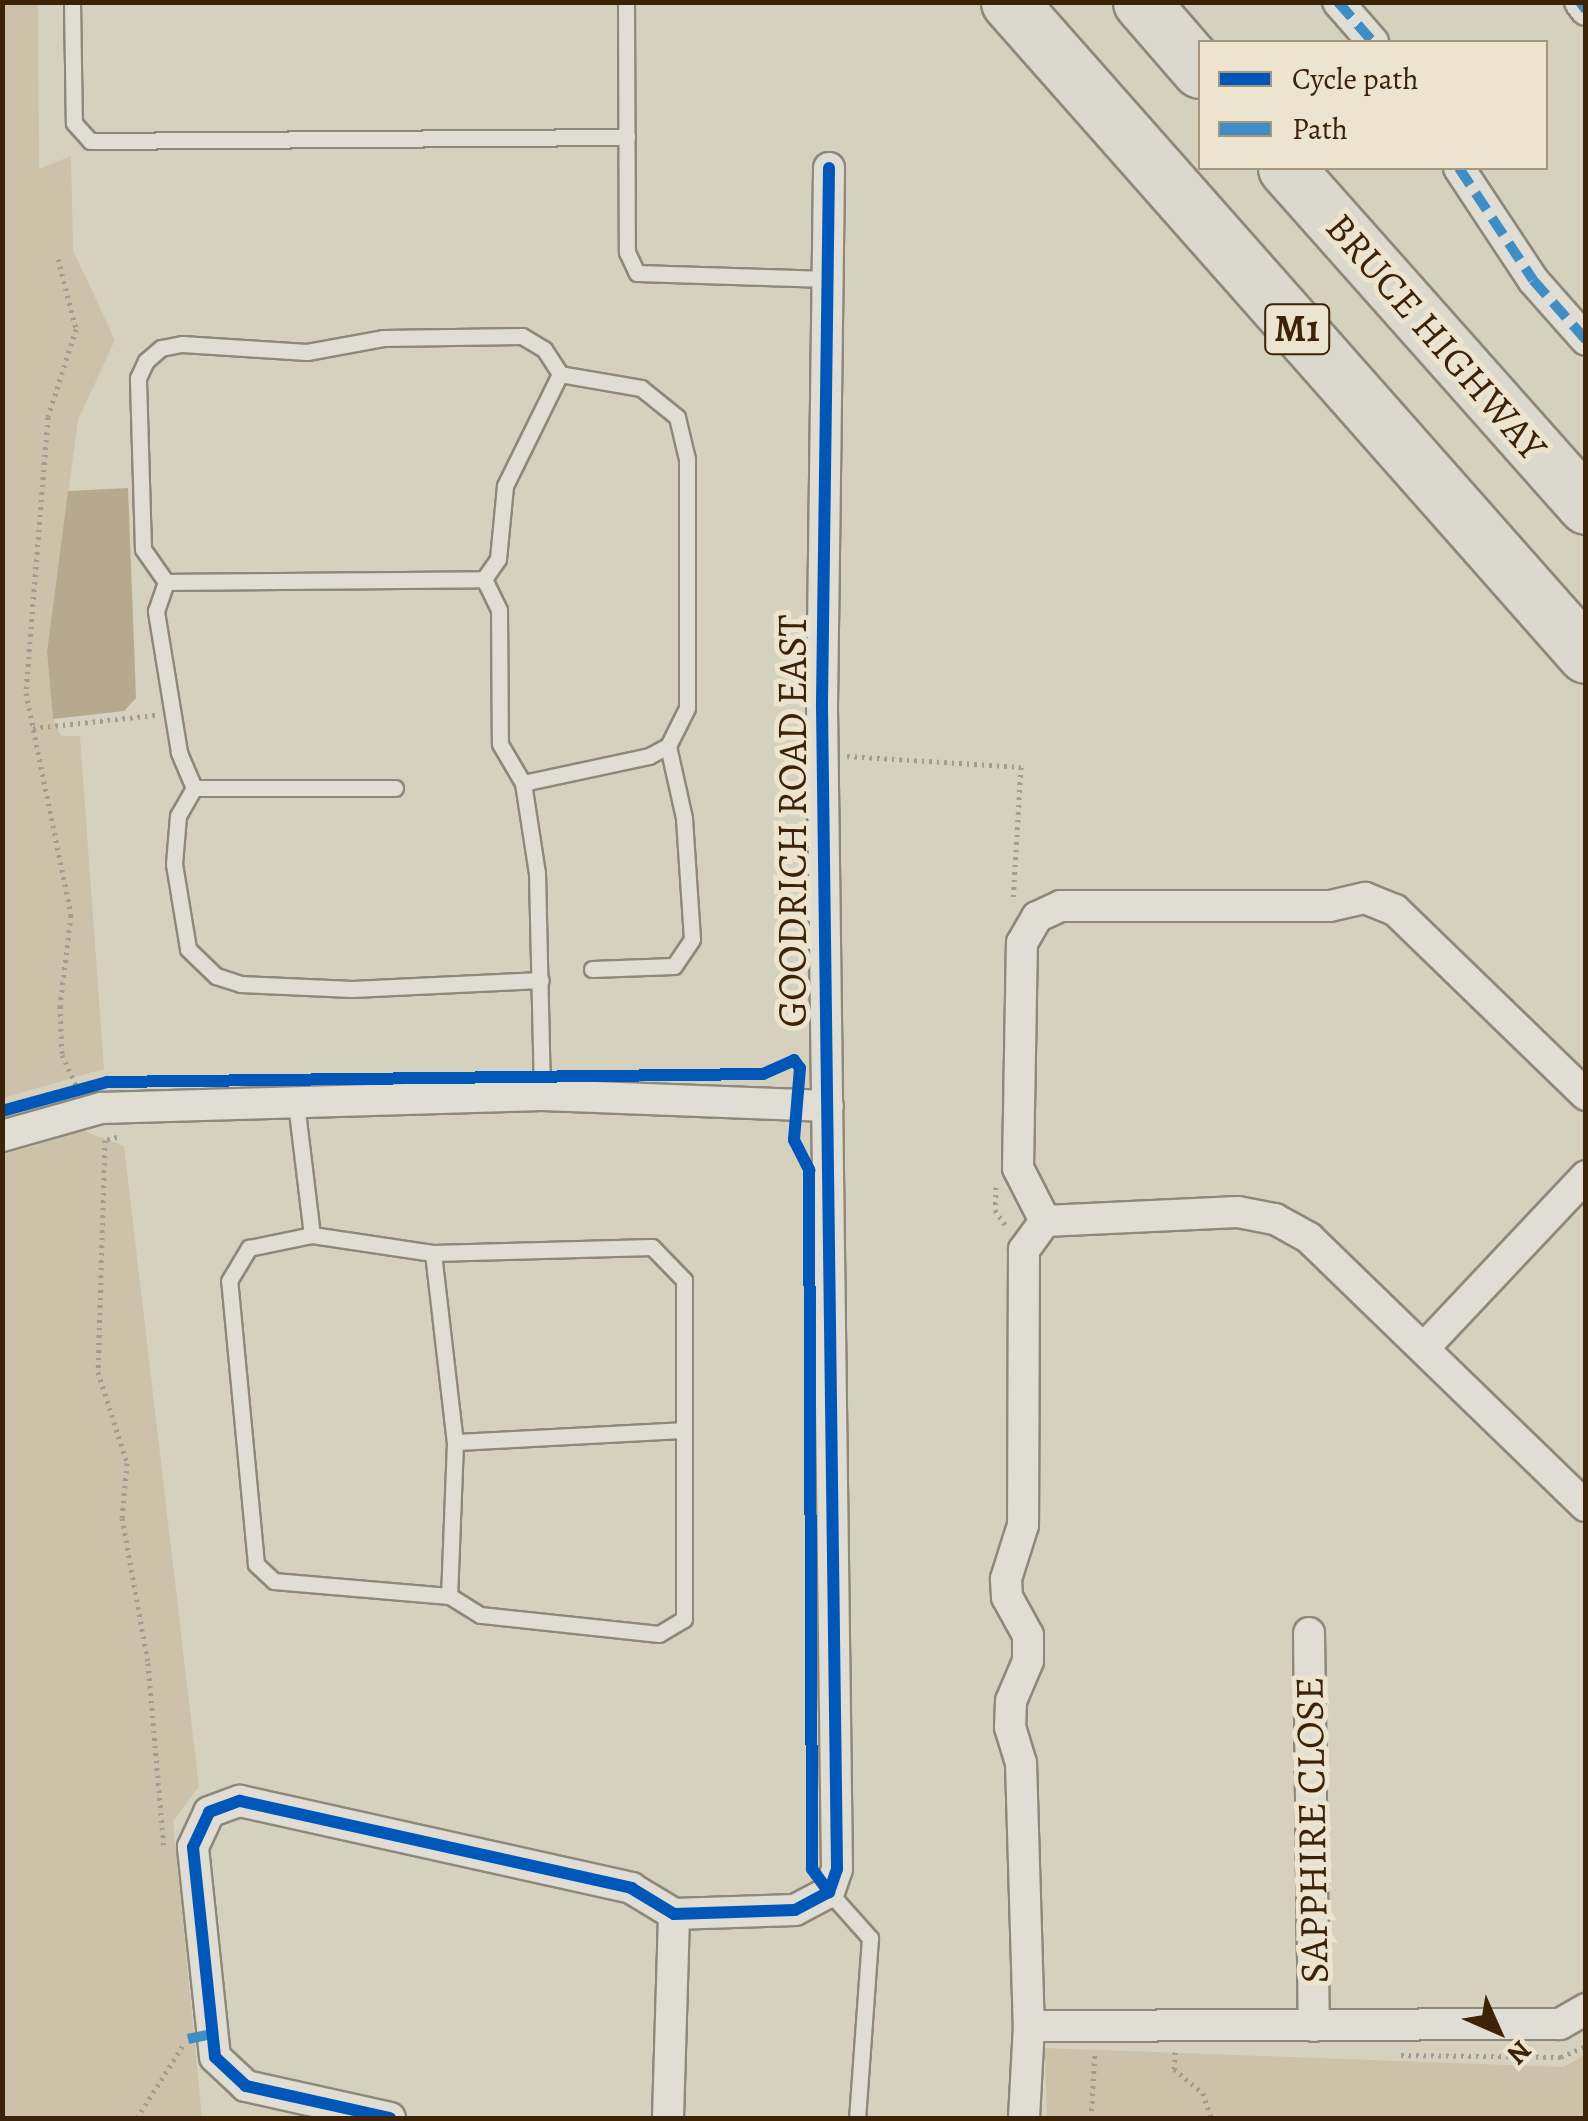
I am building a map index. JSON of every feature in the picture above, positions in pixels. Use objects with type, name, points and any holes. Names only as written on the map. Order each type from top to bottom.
[{"type":"highway","name":"M1","points":[[1009,2],[1586,654]]},
{"type":"highway","points":[[1140,2],[1198,68]]},
{"type":"highway","name":"BRUCE HIGHWAY","points":[[1288,170],[1586,506]]},
{"type":"street","points":[[1338,2],[1371,40]]},
{"type":"street","points":[[1580,2],[1586,10]]},
{"type":"street","name":"GOODRICH ROAD EAST","points":[[829,168],[825,755],[837,1869],[830,1892]]},
{"type":"street","points":[[1460,170],[1533,280],[1586,340]]},
{"type":"street","points":[[1045,1220],[1018,1168],[1022,943],[1037,917],[1061,906],[1330,906],[1365,898],[1395,910],[1586,1095]]},
{"type":"street","points":[[2,1136],[101,1108],[542,1095],[828,1106]]},
{"type":"street","points":[[1424,1348],[1586,1176]]},
{"type":"street","points":[[1045,1220],[1238,1212],[1275,1219],[1309,1238],[1586,1506]]},
{"type":"street","points":[[1024,2118],[1030,2026],[1022,1763],[1010,1727],[1011,1700],[1028,1661],[1028,1636],[1007,1597],[1006,1579],[1023,1526],[1024,1250],[1045,1220]]},
{"type":"street","name":"SAPPHIRE CLOSE","points":[[1309,1634],[1314,2026]]},
{"type":"street","points":[[390,2118],[246,2086],[214,2057],[193,1847],[209,1812],[240,1801],[632,1888],[674,1914],[795,1910],[830,1892]]},
{"type":"street","points":[[668,2118],[674,1914]]},
{"type":"street","points":[[1030,2026],[1560,2024],[1586,2009]]},
{"type":"lane","points":[[72,2],[74,123],[90,141],[627,137]]},
{"type":"lane","points":[[626,2],[627,252],[637,273],[828,278]]},
{"type":"lane","points":[[166,582],[143,548],[138,378],[162,348],[307,352],[383,338],[522,336],[544,349],[560,374],[640,388],[677,417],[686,459],[687,708],[668,746],[684,818],[692,939],[674,966],[592,969]]},
{"type":"lane","points":[[484,579],[498,560],[505,486],[560,374]]},
{"type":"lane","points":[[166,582],[484,579]]},
{"type":"lane","points":[[484,579],[499,610],[500,744],[522,782],[537,872],[542,1095]]},
{"type":"lane","points":[[166,582],[156,611],[178,752],[194,788]]},
{"type":"lane","points":[[522,782],[601,769],[668,746]]},
{"type":"lane","points":[[194,788],[178,816],[174,864],[188,950],[216,976],[240,984],[352,988],[541,980]]},
{"type":"lane","points":[[194,788],[395,788]]},
{"type":"lane","points":[[296,1103],[312,1235]]},
{"type":"lane","points":[[312,1235],[433,1253],[652,1247],[684,1280],[684,1619],[659,1634],[480,1615],[449,1596],[274,1581],[256,1564],[228,1281],[249,1248],[312,1235]]},
{"type":"lane","points":[[433,1253],[454,1442],[449,1596]]},
{"type":"lane","points":[[454,1442],[684,1430]]},
{"type":"lane","points":[[830,1892],[870,1938],[857,2118]]},
{"type":"path","points":[[58,259],[76,329],[48,417],[34,542],[26,693],[72,915],[60,1006],[62,1055],[76,1087]]},
{"type":"path","points":[[33,728],[174,713]]},
{"type":"path","points":[[825,755],[1020,767],[1012,918]]},
{"type":"path","points":[[61,1090],[92,1084]]},
{"type":"path","points":[[124,1135],[105,1140],[98,1372],[127,1463],[122,1518],[148,1663],[167,1869]]},
{"type":"path","points":[[998,1172],[995,1210],[1024,1250]]},
{"type":"path","points":[[1073,2025],[1075,2044],[1094,2047],[1091,2118]]},
{"type":"path","points":[[137,2118],[158,2077],[188,2039]]},
{"type":"path","points":[[1175,2052],[1174,2070],[1203,2093],[1211,2118]]},
{"type":"shaded area","points":[[38,2],[39,169],[71,156],[73,250],[115,340],[78,420],[47,652],[53,719],[61,736],[80,736],[104,1069],[3,1098],[2,12],[4,3]]},
{"type":"shaded area","points":[[128,488],[136,698],[124,711],[53,719],[47,652],[68,491]]},
{"type":"shaded area","points":[[84,1131],[124,1146],[199,1787],[173,1821],[202,2118],[3,2118],[3,1155]]},
{"type":"shaded area","points":[[1045,2048],[1563,2067],[1585,2055],[1585,2118],[1047,2118]]},
{"type":"marked path","points":[[1338,2],[1371,40]]},
{"type":"marked path","points":[[1580,2],[1586,10]]},
{"type":"marked path","points":[[1460,170],[1533,280],[1586,340]]},
{"type":"marked path","points":[[188,2039],[212,2034]]},
{"type":"cycle path","points":[[829,168],[822,706],[837,1869],[829,1892]]},
{"type":"cycle path","points":[[2,1111],[107,1082],[763,1074],[794,1060],[800,1068],[794,1140],[809,1170],[812,1869],[829,1892]]},
{"type":"cycle path","points":[[390,2118],[246,2086],[215,2057],[193,1847],[209,1812],[240,1801],[631,1888],[674,1914],[795,1910],[829,1892]]}]
